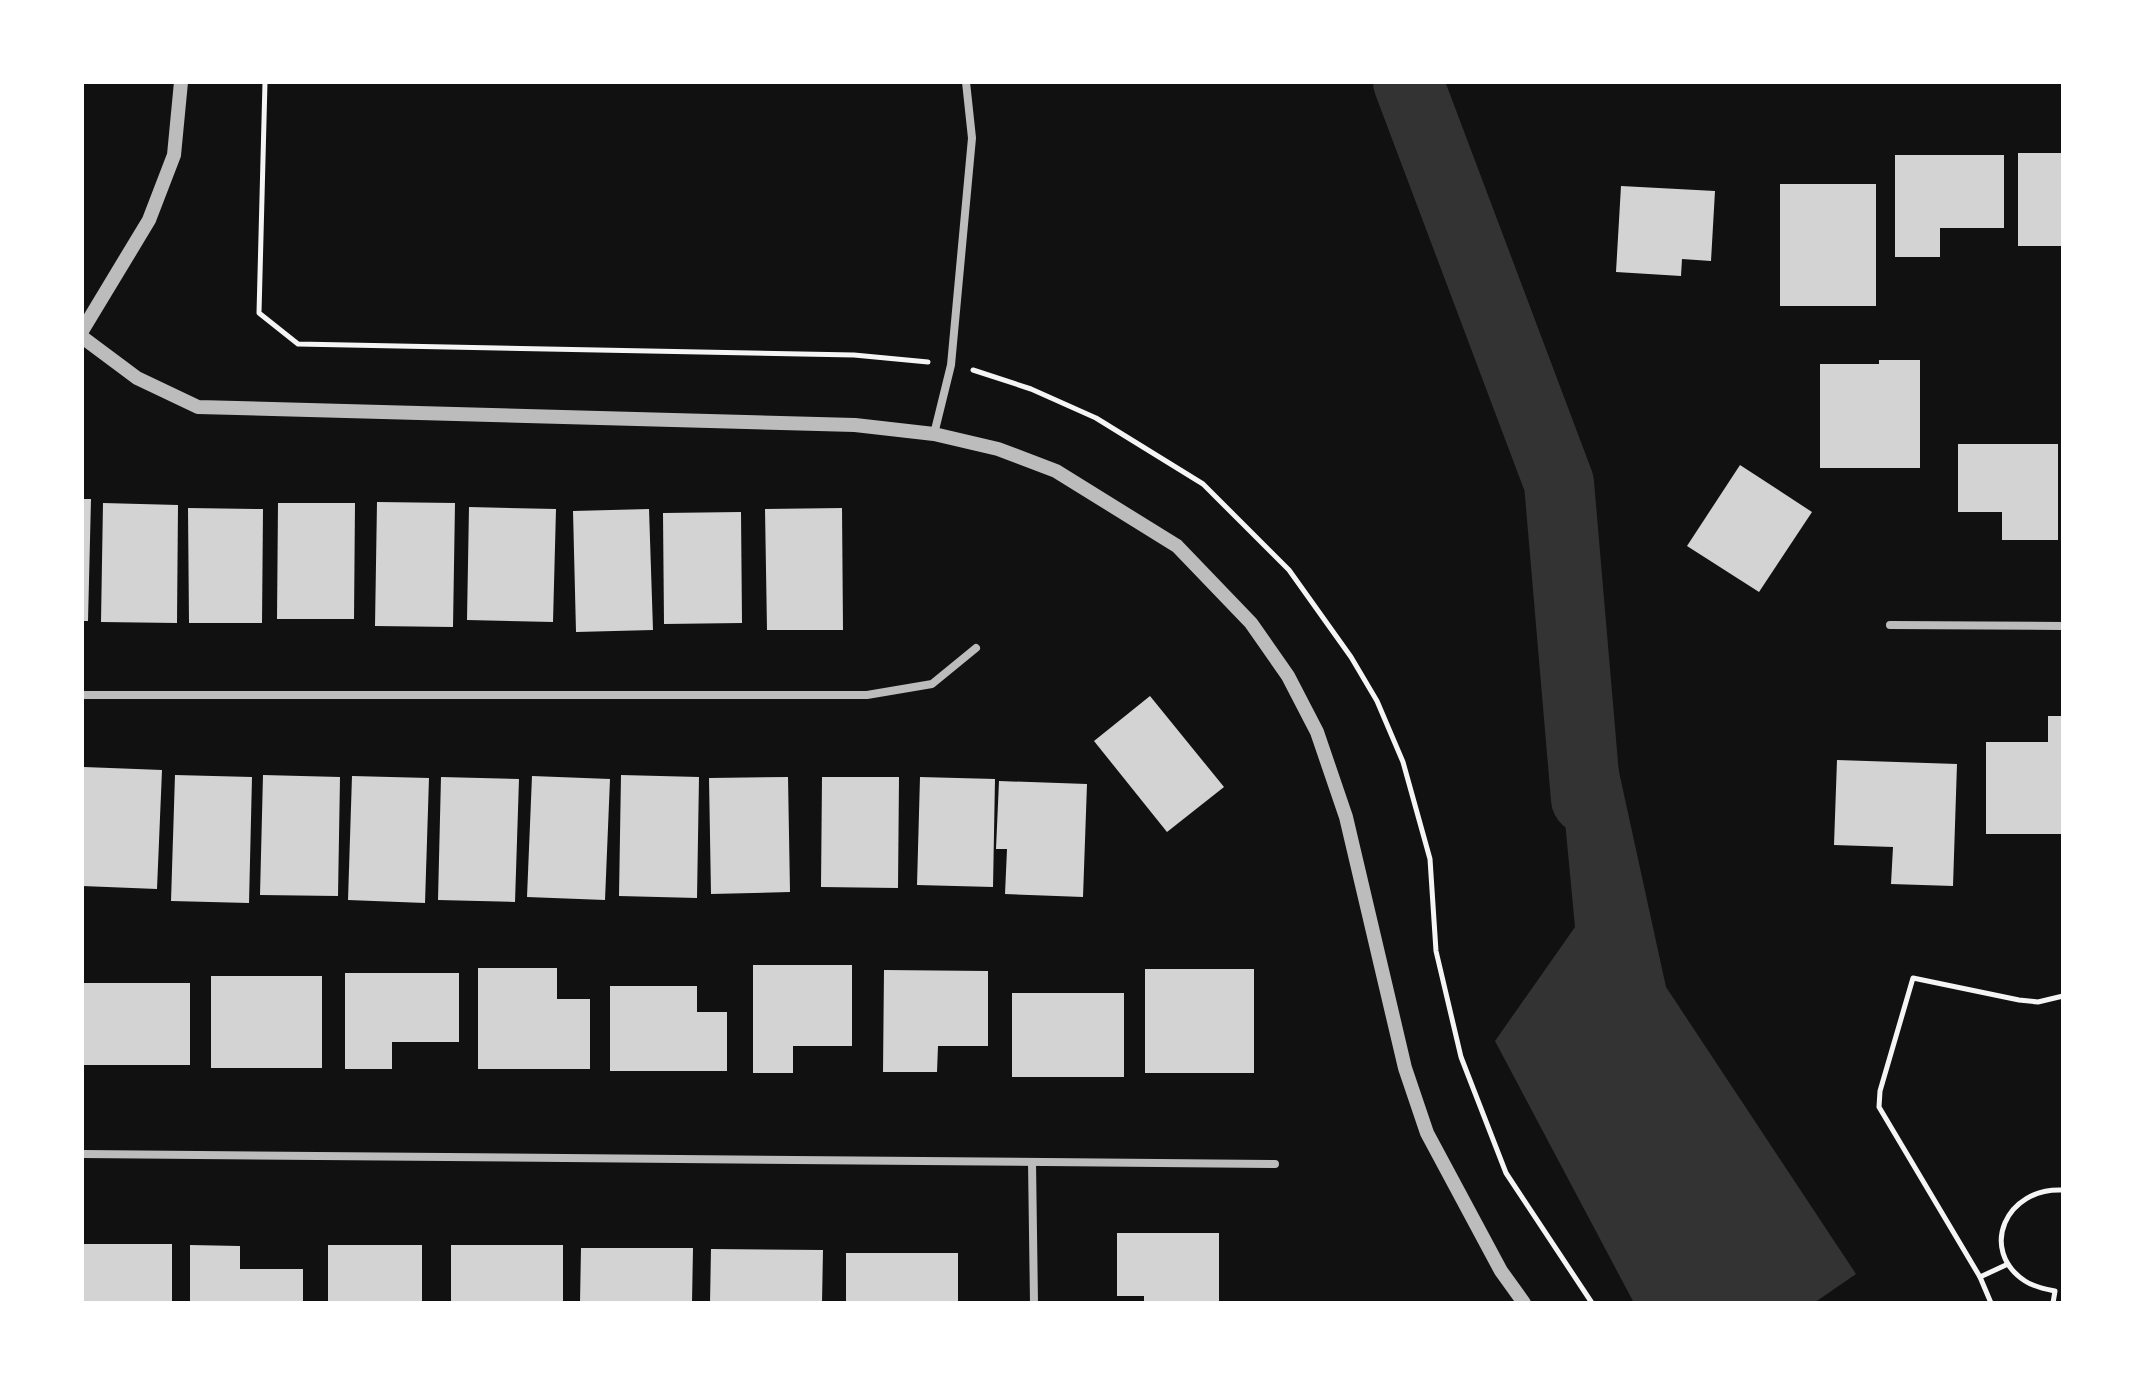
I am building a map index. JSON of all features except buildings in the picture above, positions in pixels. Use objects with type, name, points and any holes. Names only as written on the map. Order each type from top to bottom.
[{"type":"street","points":[[181,82],[174,155],[149,220],[82,334],[137,378],[198,407],[839,425],[934,434],[998,449],[1056,471],[1177,546],[1251,623],[1288,676],[1317,732],[1346,817],[1405,1068],[1427,1133],[1501,1271],[1524,1303]]},
{"type":"street","points":[[934,434],[951,365],[972,138],[966,82]]},
{"type":"street","points":[[1890,625],[2063,626]]},
{"type":"street","points":[[82,695],[867,695],[932,684],[976,648]]},
{"type":"street","points":[[82,1154],[1275,1164]]},
{"type":"street","points":[[1032,1162],[1034,1303]]},
{"type":"path","points":[[265,82],[259,313],[298,344],[854,355],[951,365],[1031,389],[1096,418],[1203,484],[1289,570],[1351,657],[1377,701],[1403,762],[1430,859],[1436,951],[1461,1057],[1506,1173],[1592,1303]]},
{"type":"path","points":[[1991,1303],[1980,1277],[1898,1142],[1879,1107],[1878,1099],[1913,978],[2019,1000],[2038,1002],[2063,996]]},
{"type":"path","points":[[2053,1303],[2055,1291],[2028,1283],[2008,1264],[2002,1238],[2011,1210],[2034,1192],[2063,1190]]},
{"type":"path","points":[[1980,1277],[2008,1264]]},
{"type":"shaded area","points":[[1604,703],[1666,987],[1856,1274],[1814,1303],[1634,1303],[1495,1041],[1575,927],[1554,705]]},
{"type":"waterway","points":[[1408,82],[1559,483],[1586,799]]}]
